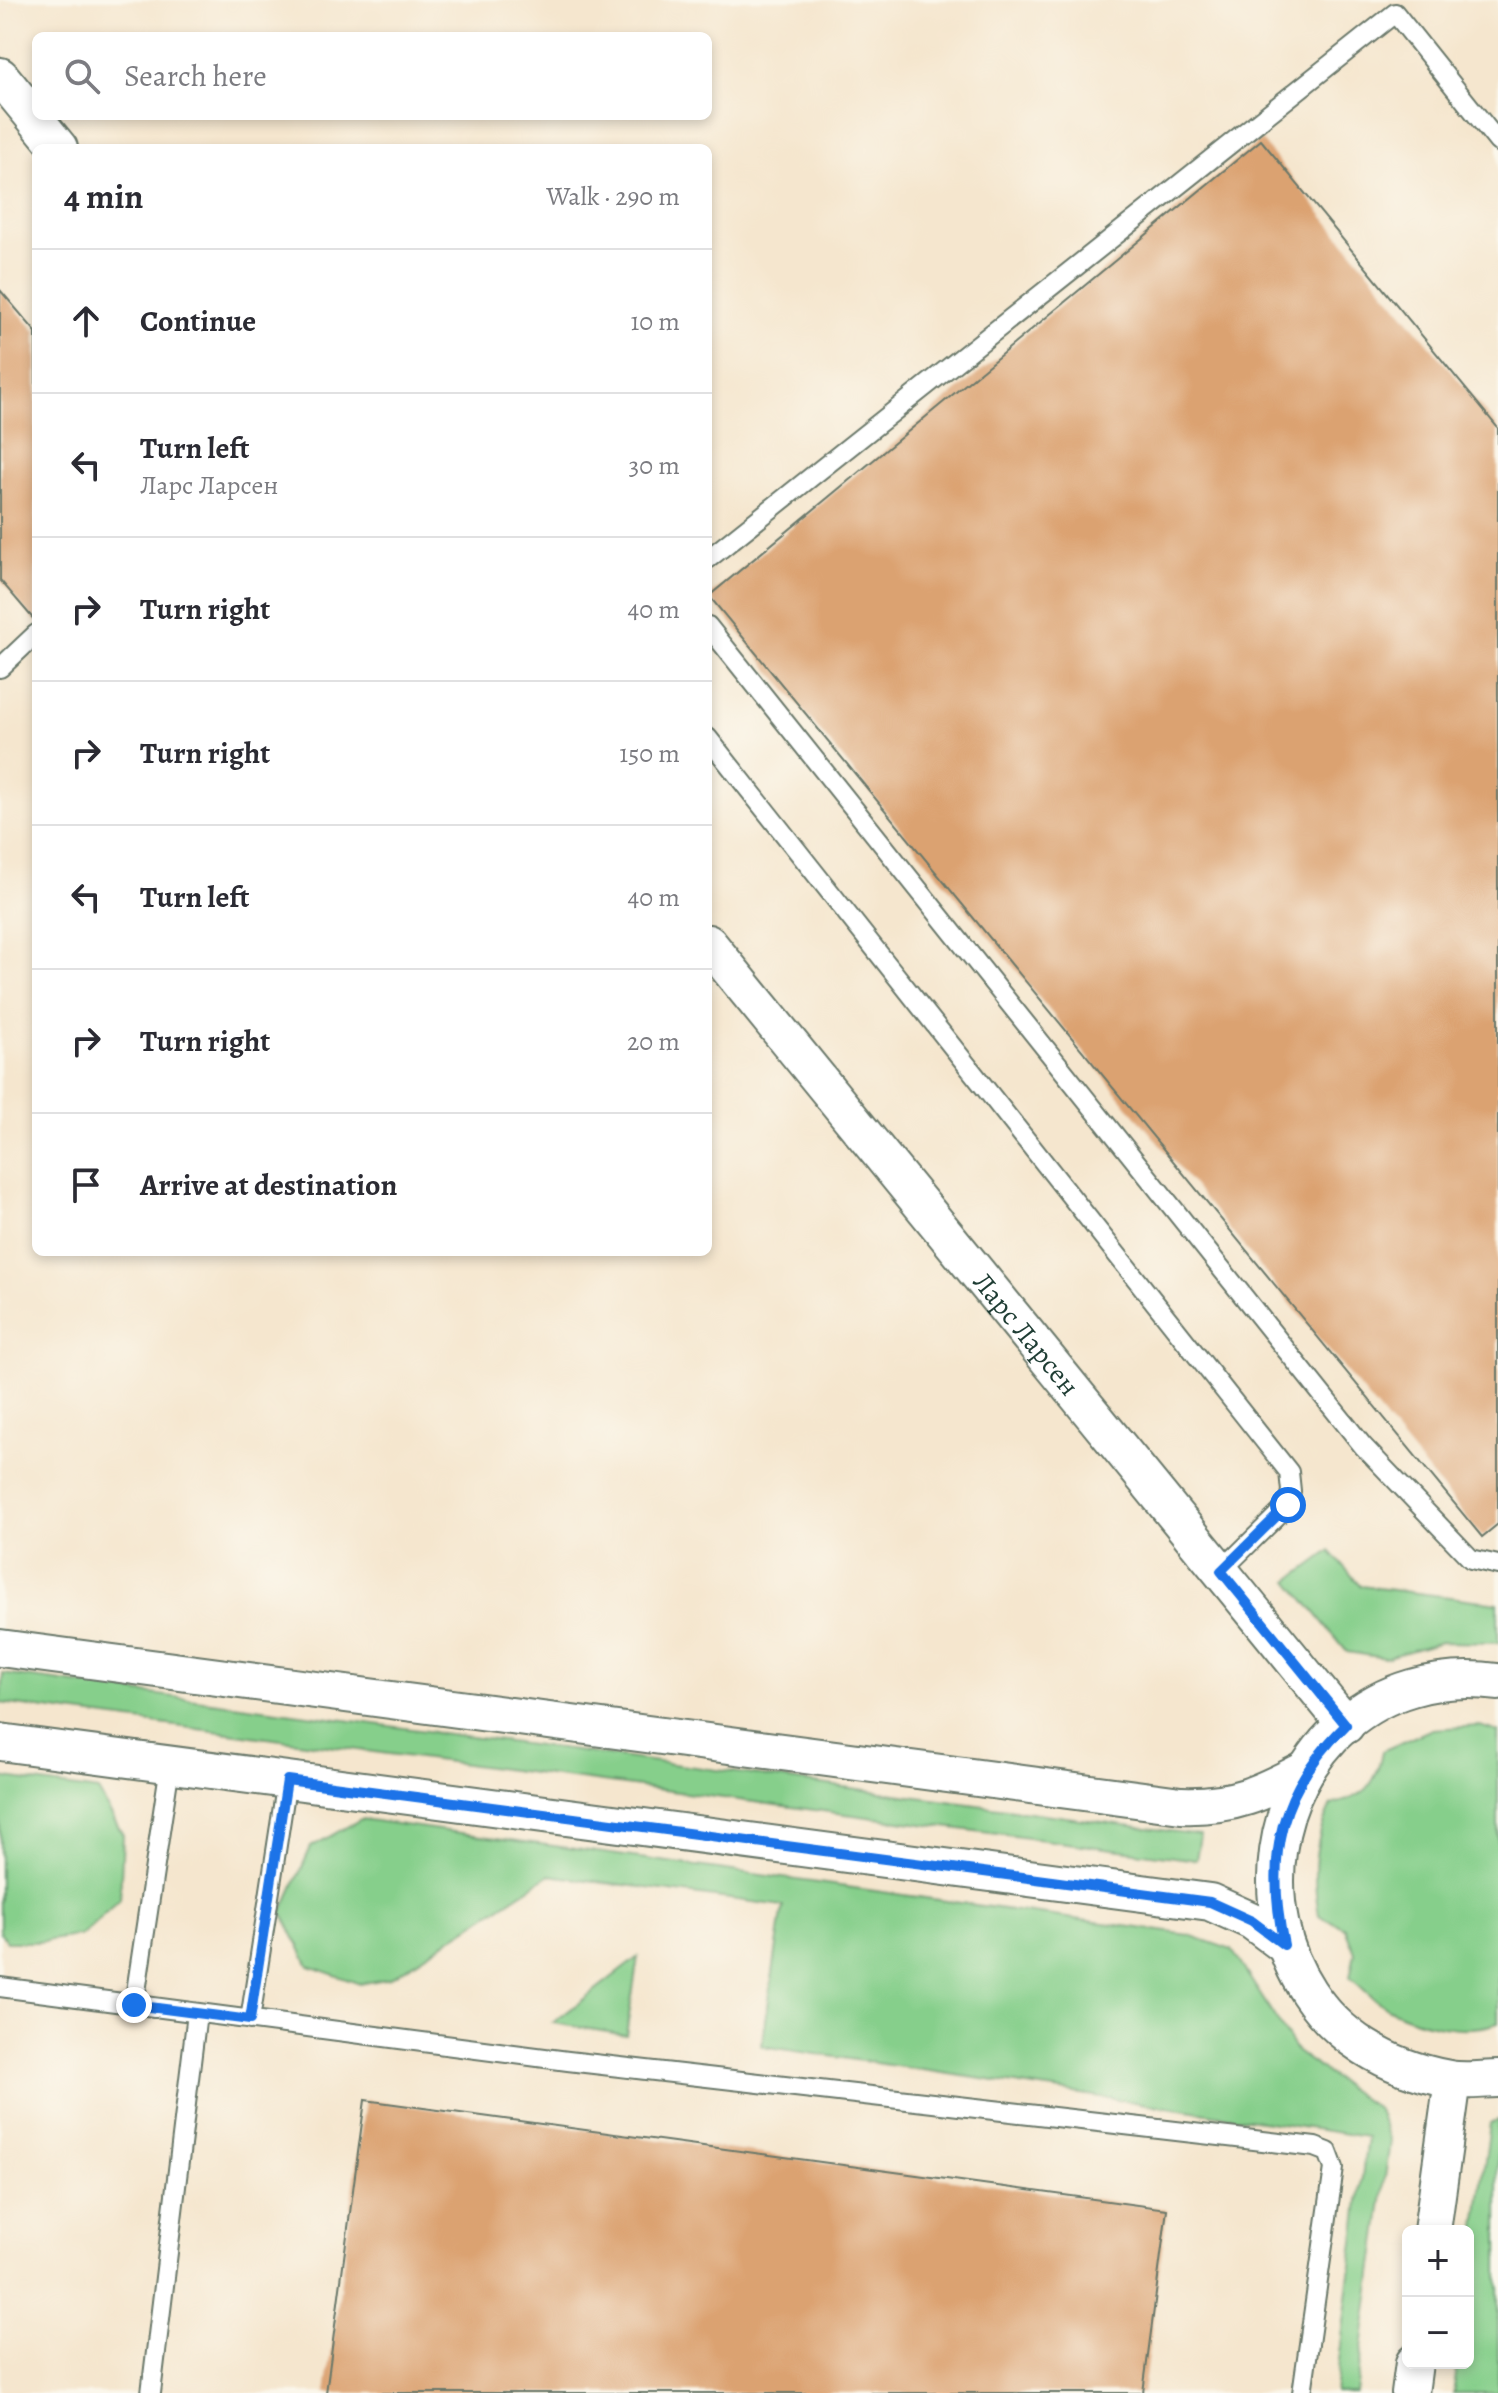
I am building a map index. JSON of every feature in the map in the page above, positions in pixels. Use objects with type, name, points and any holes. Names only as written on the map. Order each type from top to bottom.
[{"type":"street","points":[[0,76],[32,115]]},
{"type":"street","points":[[36,120],[56,144]]},
{"type":"street","name":"Ларс Ларсен","points":[[712,948],[1346,1725]]},
{"type":"street","points":[[0,1648],[1181,1805],[1225,1804],[1254,1796],[1307,1769]]},
{"type":"street","points":[[1498,1682],[1454,1681],[1424,1686],[1370,1708],[1346,1725],[1307,1769],[1286,1809],[1275,1853],[1274,1900],[1284,1945],[1304,1985],[1344,2031],[1368,2050],[1408,2069],[1453,2080],[1498,2079]]},
{"type":"street","points":[[0,1742],[1210,1902],[1252,1921],[1284,1945]]},
{"type":"street","points":[[1433,2225],[1453,2080]]},
{"type":"street","points":[[1410,2393],[1413,2369]]},
{"type":"lane","points":[[712,556],[1395,13],[1498,142]]},
{"type":"lane","points":[[712,631],[1363,1446],[1471,1559],[1498,1565]]},
{"type":"lane","points":[[0,668],[32,638]]},
{"type":"lane","points":[[712,743],[1289,1472],[1291,1491],[1288,1505],[1221,1571]]},
{"type":"lane","points":[[134,2005],[170,1765]]},
{"type":"lane","points":[[250,2020],[287,1780]]},
{"type":"lane","points":[[0,1987],[553,2059],[1315,2147],[1328,2152],[1334,2168],[1302,2393]]},
{"type":"lane","points":[[151,2393],[197,2013]]},
{"type":"green space","points":[[1330,1551],[1361,1586],[1498,1603],[1498,1643],[1441,1642],[1385,1658],[1347,1652],[1289,1581]]},
{"type":"green space","points":[[3,1674],[1200,1835],[1196,1860],[0,1703]]},
{"type":"green space","points":[[1480,1726],[1498,1732],[1498,2023],[1457,2028],[1428,2023],[1389,2009],[1350,1977],[1355,1953],[1345,1928],[1319,1915],[1315,1886],[1317,1845],[1331,1805],[1353,1798],[1367,1788],[1376,1773],[1382,1751],[1432,1729]]},
{"type":"green space","points":[[0,1777],[98,1791],[123,1835],[120,1899],[82,1935],[38,1942],[7,1942],[0,1933]]},
{"type":"green space","points":[[361,1819],[1189,1935],[1232,1950],[1297,2052],[1378,2110],[1390,2141],[1356,2393],[1335,2393],[1367,2137],[762,2046],[783,1906],[549,1875],[390,1978],[360,1984],[309,1966],[282,1912],[311,1847]]},
{"type":"green space","points":[[638,1957],[626,2035],[553,2023]]},
{"type":"green space","points":[[1498,2120],[1498,2393],[1453,2393],[1457,2369],[1474,2369],[1474,2242],[1490,2123]]},
{"type":"building","points":[[1261,140],[1498,428],[1498,1524],[1482,1537],[712,600],[712,594]]},
{"type":"building","points":[[0,290],[32,327],[32,617],[0,580]]},
{"type":"building","points":[[365,2100],[1167,2209],[1143,2393],[326,2393]]},
{"type":"route","points":[[134,2005],[250,2020],[287,1780],[1210,1902],[1252,1921],[1284,1945],[1274,1900],[1275,1853],[1286,1809],[1307,1769],[1346,1725],[1221,1571],[1288,1505]]}]
